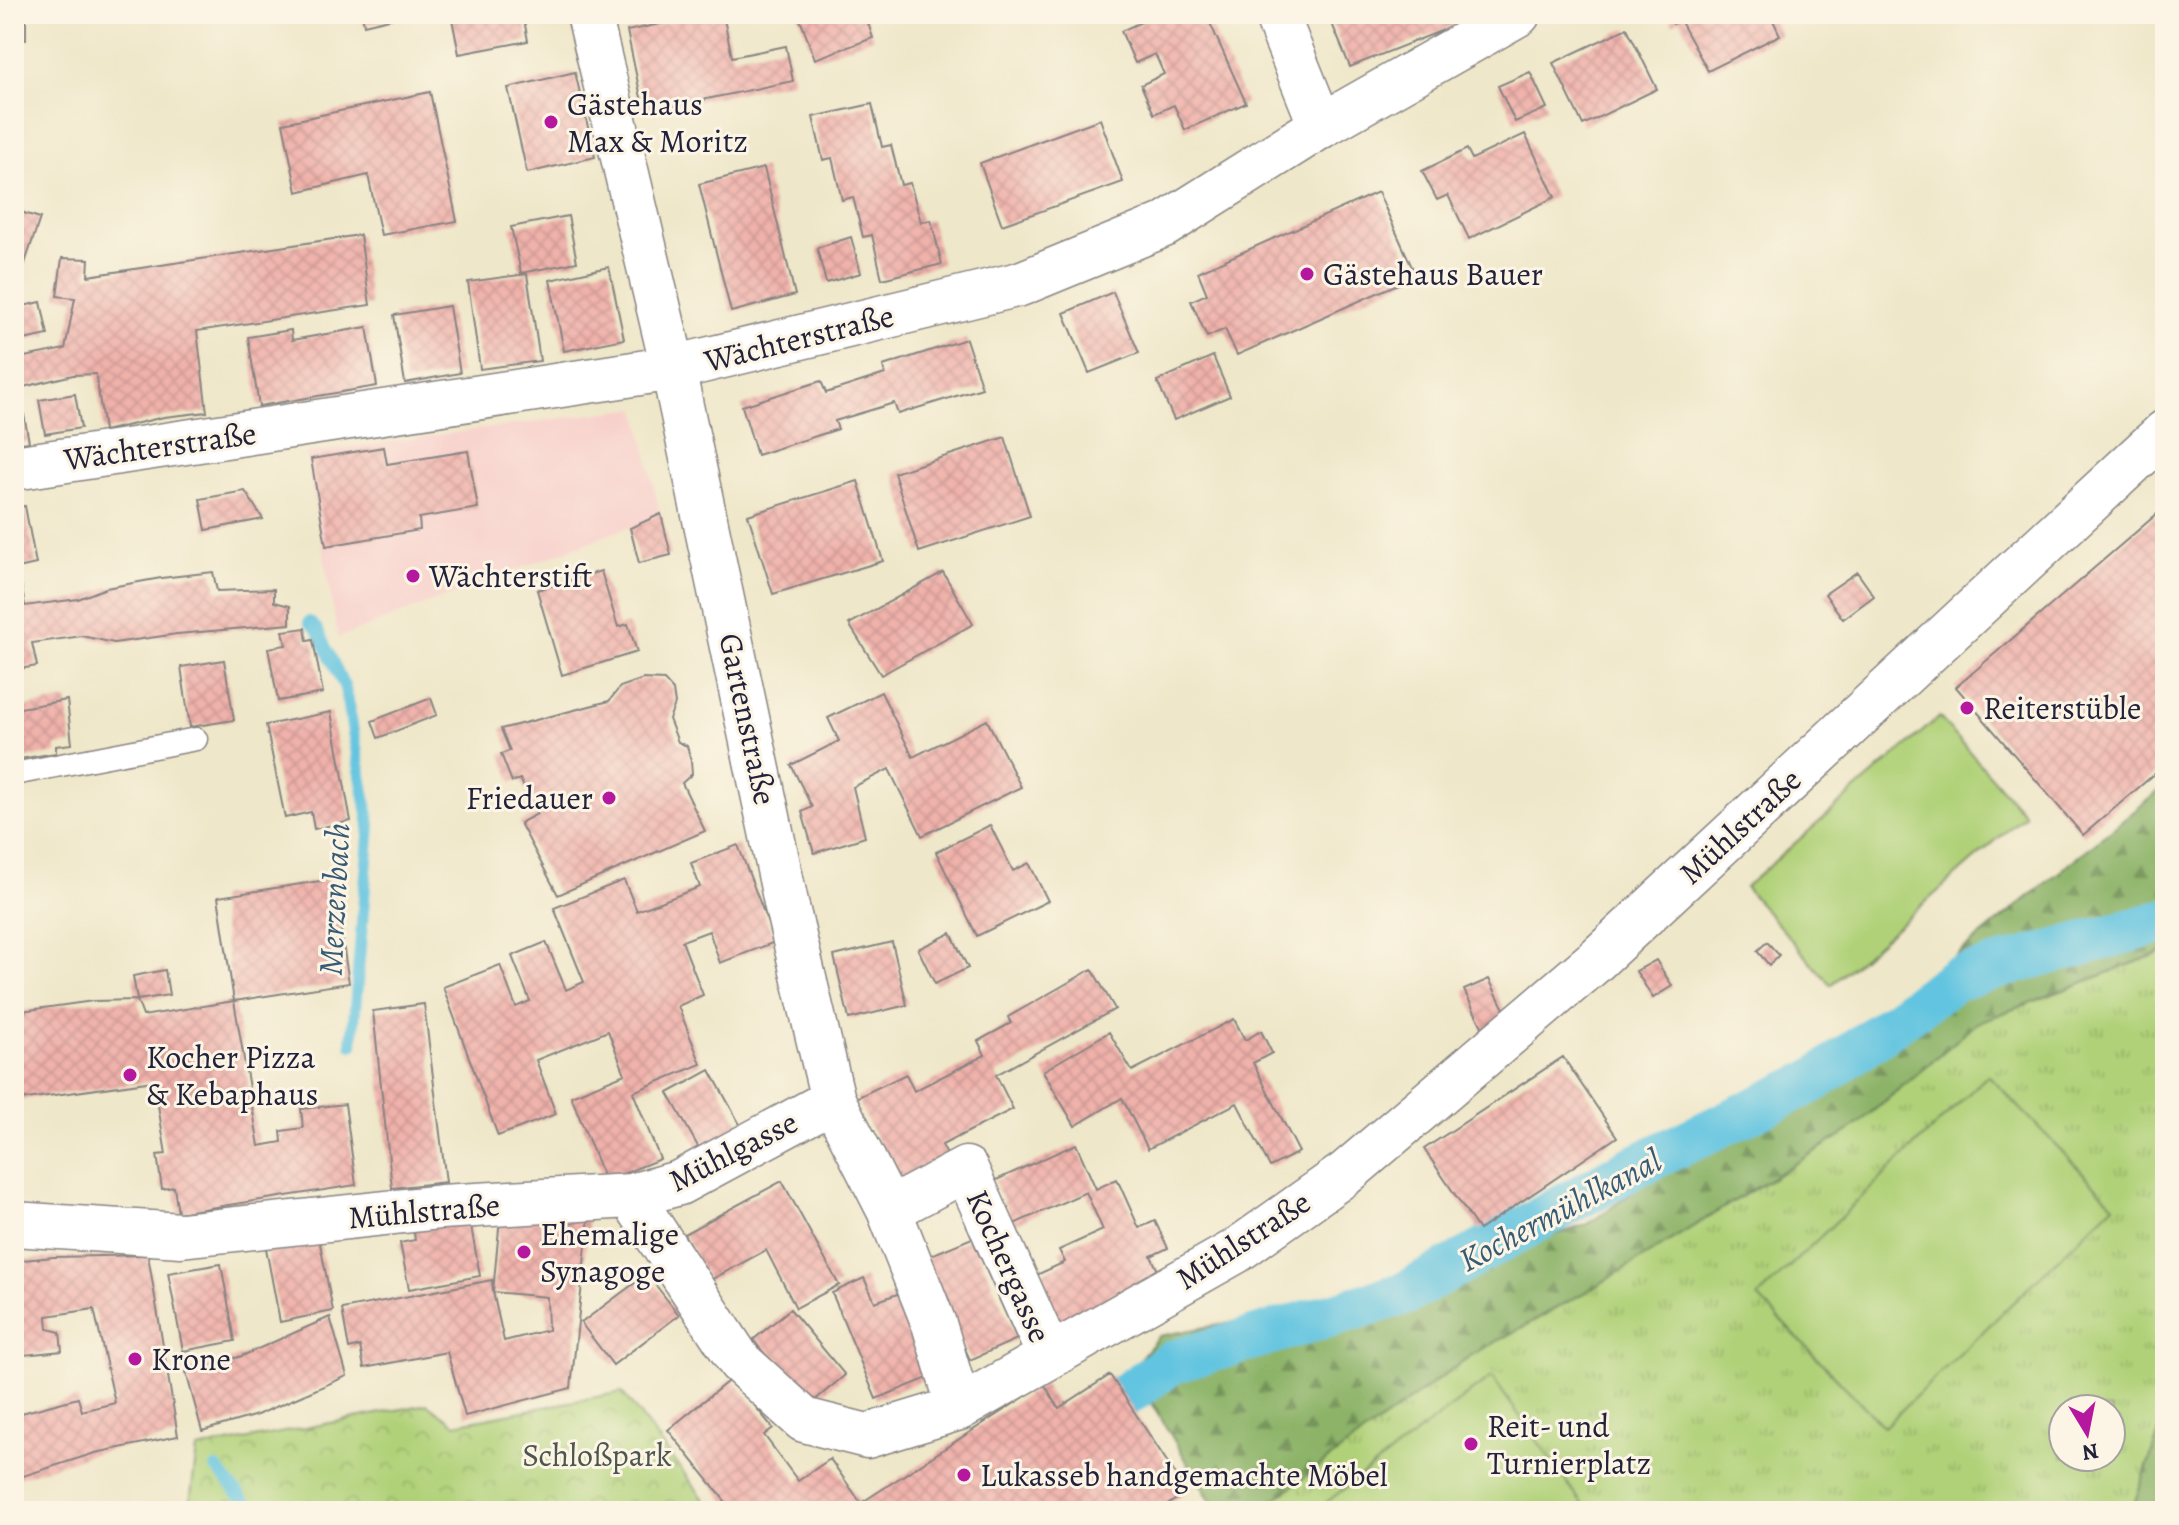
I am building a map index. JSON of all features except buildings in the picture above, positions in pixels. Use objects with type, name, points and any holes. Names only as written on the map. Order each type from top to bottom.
[{"type":"street","name":"Gartenstraße","points":[[589,14],[673,368],[787,907],[833,1100],[889,1210],[934,1324],[959,1408]]},
{"type":"street","points":[[1276,14],[1321,126]]},
{"type":"street","name":"Wächterstraße","points":[[14,468],[673,368],[1020,284],[1164,225],[1321,126],[1518,14]]},
{"type":"street","name":"Mühlstraße","points":[[14,1224],[181,1235],[441,1207],[631,1196],[740,1362],[804,1420],[867,1436],[959,1408],[1236,1251],[1346,1173],[1594,962],[2165,432]]},
{"type":"street","name":"Mühlgasse","points":[[631,1196],[679,1183],[833,1100]]},
{"type":"street","name":"Kochergasse","points":[[889,1210],[966,1169],[1049,1355]]},
{"type":"lane","points":[[14,774],[196,739]]},
{"type":"shaded area","name":"Wächterstift","points":[[637,408],[660,515],[338,638],[306,453]]},
{"type":"green space","points":[[1939,717],[2025,815],[1831,985],[1745,887]]},
{"type":"green space","points":[[2165,786],[2165,951],[1977,1023],[1853,1128],[1598,1285],[1470,1356],[1256,1511],[1212,1511],[1215,1508],[1131,1369],[1159,1336],[1376,1295],[1588,1224],[1898,1003]]},
{"type":"green space","points":[[2165,951],[2165,1415],[2132,1511],[1587,1511],[1491,1378],[1315,1511],[1256,1511],[1470,1356],[1598,1285],[1853,1128],[1977,1023]]},
{"type":"green space","points":[[1988,1075],[2114,1205],[1884,1427],[1758,1297]]},
{"type":"green space","name":"Reit- und Turnierplatz","points":[[1491,1377],[1587,1511],[1315,1511]]},
{"type":"green space","name":"Schloßpark","points":[[622,1392],[713,1511],[189,1511],[197,1449],[427,1404],[455,1424]]},
{"type":"green space","points":[[2165,1415],[2165,1511],[2132,1511]]},
{"type":"waterway","name":"Merzenbach","points":[[309,622],[317,629],[345,688],[370,825],[352,1045]]},
{"type":"waterway","name":"Kochermühlkanal","points":[[1074,1431],[1172,1362],[1406,1293],[1632,1168],[1814,1081],[1955,979],[2165,921]]},
{"type":"waterway","name":"Merzenbach","points":[[216,1468],[253,1511]]},
{"type":"place","name":"Gästehaus Max & Moritz","points":[[551,122]]},
{"type":"place","name":"Gästehaus Bauer","points":[[1307,274]]},
{"type":"place","name":"Wächterstift","points":[[413,576]]},
{"type":"place","name":"Reiterstüble","points":[[1967,708]]},
{"type":"place","name":"Friedauer","points":[[609,798]]},
{"type":"place","name":"Kocher Pizza & Kebaphaus","points":[[130,1075]]},
{"type":"place","name":"Ehemalige Synagoge","points":[[524,1252]]},
{"type":"place","name":"Krone","points":[[135,1359]]},
{"type":"place","name":"Reit- und Turnierplatz","points":[[1471,1444]]},
{"type":"place","name":"Lukasseb handgemachte Möbel","points":[[964,1475]]}]
